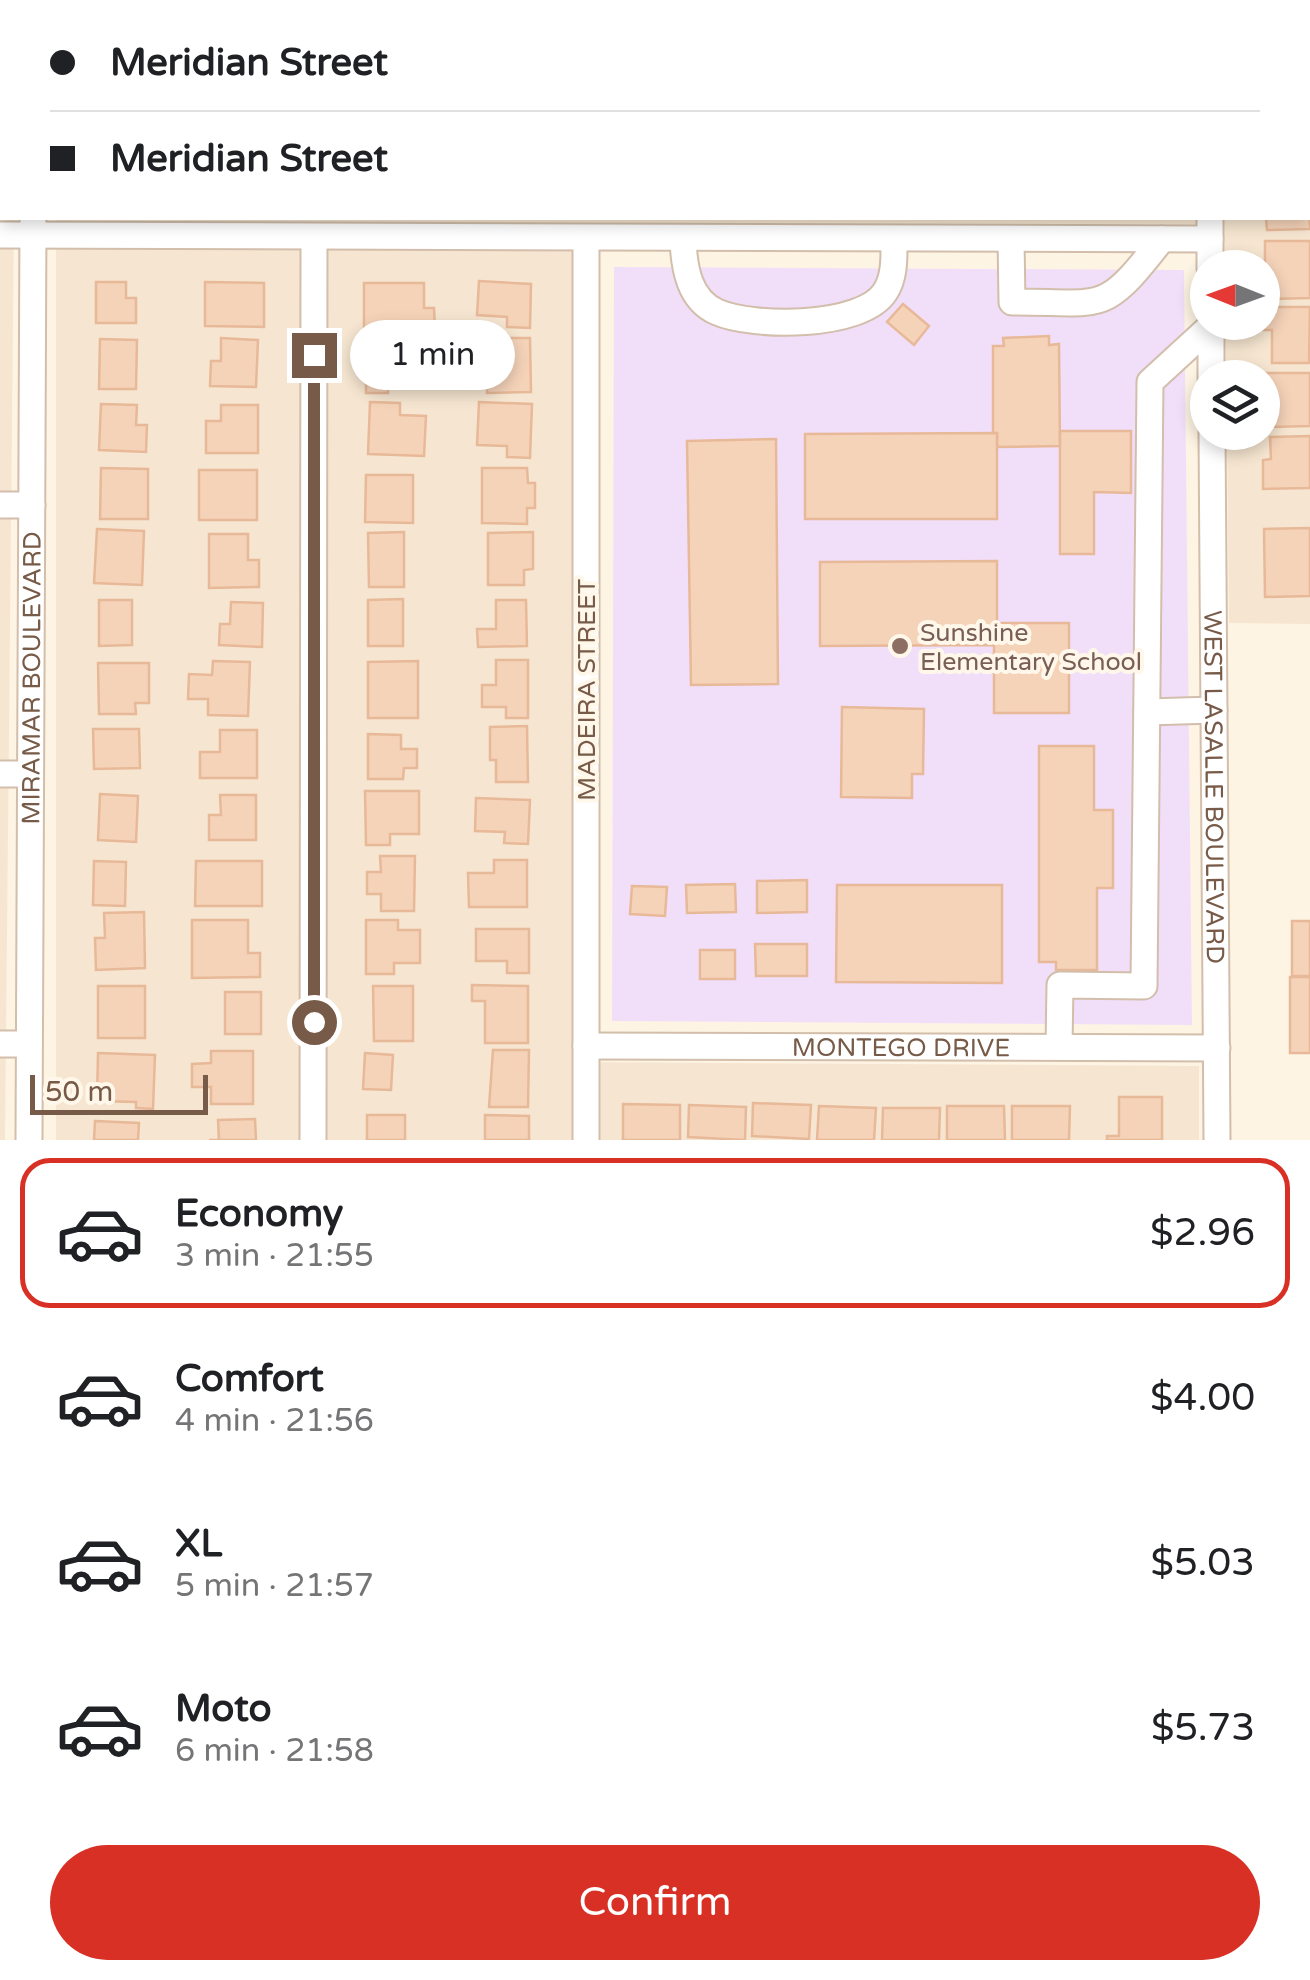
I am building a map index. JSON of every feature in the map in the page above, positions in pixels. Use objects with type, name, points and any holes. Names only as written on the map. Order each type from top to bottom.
[{"type":"street","points":[[0,235],[34,226],[314,238],[1011,240],[1162,239],[1210,228]]},
{"type":"street","name":"MIRAMAR BOULEVARD","points":[[29,1140],[34,226]]},
{"type":"street","points":[[314,238],[314,1140]]},
{"type":"street","points":[[1011,240],[1012,302],[1105,302],[1124,289],[1162,239]]},
{"type":"street","name":"MADEIRA STREET","points":[[586,240],[586,1140]]},
{"type":"street","points":[[683,240],[688,280],[716,312],[786,320],[843,319],[872,304],[884,294],[891,279],[894,240]]},
{"type":"street","points":[[1059,1048],[1060,985],[1144,986],[1150,382],[1194,340]]},
{"type":"street","name":"WEST LASALLE BOULEVARD","points":[[1212,450],[1217,1140]]},
{"type":"street","points":[[0,505],[32,505]]},
{"type":"street","points":[[1147,712],[1214,710]]},
{"type":"street","points":[[0,774],[30,774]]},
{"type":"street","points":[[0,1044],[29,1044]]},
{"type":"street","name":"MONTEGO DRIVE","points":[[586,1046],[1217,1048]]},
{"type":"shaded area","points":[[0,220],[14,220],[5,1140],[0,1140]]},
{"type":"shaded area","points":[[56,220],[1198,220],[1198,224],[575,223],[572,1062],[1199,1066],[1199,1140],[56,1140]]},
{"type":"shaded area","points":[[1224,220],[1310,220],[1310,624],[1229,623],[1227,450],[1280,450],[1280,360],[1226,360],[1225,340],[1280,340],[1280,250],[1225,250]]},
{"type":"shaded area","name":"Sunshine Elementary School","points":[[614,267],[1184,270],[1192,1025],[612,1021]]},
{"type":"building","points":[[1266,220],[1309,220],[1310,229],[1267,230]]},
{"type":"building","points":[[1265,241],[1310,241],[1310,298],[1280,299],[1280,250],[1265,250]]},
{"type":"building","points":[[479,281],[531,284],[530,328],[507,327],[507,317],[477,315]]},
{"type":"building","points":[[96,282],[126,282],[126,298],[136,298],[136,323],[96,323]]},
{"type":"building","points":[[205,282],[264,283],[264,327],[205,326]]},
{"type":"building","points":[[364,283],[424,283],[424,308],[434,308],[435,330],[364,331]]},
{"type":"building","points":[[903,304],[929,326],[914,345],[887,322]]},
{"type":"building","points":[[1280,307],[1310,307],[1309,363],[1272,360],[1272,340],[1280,340]]},
{"type":"building","points":[[390,335],[419,335],[419,379],[388,379],[388,393],[366,393],[366,347],[390,347]]},
{"type":"building","points":[[1049,336],[1049,345],[1059,344],[1060,446],[997,447],[997,433],[993,434],[993,346],[1004,346],[1003,338]]},
{"type":"building","points":[[221,338],[258,340],[256,387],[210,386],[211,361],[221,361]]},
{"type":"building","points":[[497,338],[530,338],[531,392],[487,393],[487,352],[497,352]]},
{"type":"building","points":[[100,339],[137,340],[136,389],[99,389]]},
{"type":"building","points":[[1280,373],[1310,373],[1310,426],[1280,427]]},
{"type":"building","points":[[370,402],[400,403],[400,415],[426,416],[424,456],[368,454]]},
{"type":"building","points":[[479,402],[532,404],[530,458],[507,457],[507,446],[477,445]]},
{"type":"building","points":[[101,404],[137,405],[136,425],[147,425],[146,452],[99,450]]},
{"type":"building","points":[[221,405],[258,405],[258,453],[206,453],[206,421],[221,421]]},
{"type":"building","points":[[1060,431],[1131,431],[1131,493],[1094,492],[1094,554],[1060,554]]},
{"type":"building","points":[[997,433],[997,519],[805,519],[805,434]]},
{"type":"building","points":[[1310,436],[1310,488],[1263,489],[1263,460],[1271,459],[1271,450],[1280,450],[1280,437]]},
{"type":"building","points":[[776,439],[778,684],[691,685],[687,441]]},
{"type":"building","points":[[101,468],[148,469],[148,519],[100,519]]},
{"type":"building","points":[[482,468],[527,468],[528,483],[535,483],[535,508],[527,508],[527,524],[482,523]]},
{"type":"building","points":[[199,470],[257,470],[257,520],[199,520]]},
{"type":"building","points":[[366,475],[413,475],[413,523],[365,522]]},
{"type":"building","points":[[1310,528],[1310,596],[1265,597],[1264,529]]},
{"type":"building","points":[[97,529],[144,531],[142,585],[94,583]]},
{"type":"building","points":[[404,532],[404,587],[369,587],[368,533]]},
{"type":"building","points":[[533,532],[533,569],[524,570],[524,585],[488,585],[488,533]]},
{"type":"building","points":[[209,534],[248,534],[248,560],[259,560],[259,587],[209,588]]},
{"type":"building","points":[[997,561],[997,623],[1069,623],[1069,713],[994,713],[994,645],[820,646],[820,562]]},
{"type":"building","points":[[403,599],[403,646],[368,646],[368,600]]},
{"type":"building","points":[[99,600],[132,600],[132,645],[99,646]]},
{"type":"building","points":[[496,600],[526,600],[527,646],[478,647],[477,629],[496,629]]},
{"type":"building","points":[[231,602],[263,603],[262,647],[219,645],[220,624],[230,624]]},
{"type":"building","points":[[496,660],[528,660],[528,718],[506,718],[506,707],[482,707],[482,685],[496,685]]},
{"type":"building","points":[[213,661],[250,662],[248,716],[208,715],[208,699],[188,699],[189,674],[212,675]]},
{"type":"building","points":[[418,661],[418,718],[368,718],[368,662]]},
{"type":"building","points":[[98,663],[149,663],[149,703],[135,703],[136,714],[99,714]]},
{"type":"building","points":[[842,707],[924,709],[923,774],[912,774],[912,798],[841,797]]},
{"type":"building","points":[[527,726],[528,782],[496,782],[496,760],[490,760],[490,727]]},
{"type":"building","points":[[93,729],[139,729],[140,768],[94,769]]},
{"type":"building","points":[[220,730],[257,730],[257,778],[200,778],[200,752],[220,752]]},
{"type":"building","points":[[368,734],[401,735],[401,749],[417,749],[417,768],[404,768],[403,779],[368,779]]},
{"type":"building","points":[[1039,746],[1094,746],[1094,810],[1113,810],[1113,888],[1097,888],[1097,970],[1056,970],[1056,962],[1039,962]]},
{"type":"building","points":[[365,791],[419,791],[419,834],[390,834],[390,845],[366,845]]},
{"type":"building","points":[[100,794],[138,796],[136,842],[98,840]]},
{"type":"building","points":[[220,795],[256,795],[256,840],[209,840],[209,815],[221,815]]},
{"type":"building","points":[[476,798],[530,800],[528,844],[504,843],[505,832],[475,831]]},
{"type":"building","points":[[380,856],[415,856],[414,911],[381,911],[381,894],[367,894],[367,872],[381,872]]},
{"type":"building","points":[[494,860],[527,860],[527,907],[469,907],[468,873],[494,873]]},
{"type":"building","points":[[94,861],[126,862],[125,906],[93,905]]},
{"type":"building","points":[[196,861],[262,861],[262,906],[195,906]]},
{"type":"building","points":[[807,880],[807,912],[757,913],[757,881]]},
{"type":"building","points":[[735,884],[736,912],[687,913],[686,885]]},
{"type":"building","points":[[837,885],[1002,885],[1002,983],[836,982]]},
{"type":"building","points":[[632,886],[667,887],[665,916],[630,914]]},
{"type":"building","points":[[144,912],[145,968],[96,970],[95,938],[105,938],[104,913]]},
{"type":"building","points":[[192,920],[248,920],[248,953],[260,953],[260,977],[192,978]]},
{"type":"building","points":[[366,920],[398,920],[398,930],[420,930],[420,963],[394,963],[394,974],[366,974]]},
{"type":"building","points":[[1292,921],[1310,921],[1310,976],[1292,976]]},
{"type":"building","points":[[476,929],[529,929],[529,973],[507,973],[507,961],[476,961]]},
{"type":"building","points":[[755,944],[807,944],[807,976],[756,976]]},
{"type":"building","points":[[700,950],[735,950],[735,979],[700,979]]},
{"type":"building","points":[[1290,977],[1310,977],[1310,1053],[1290,1053]]},
{"type":"building","points":[[472,985],[528,986],[528,1043],[485,1043],[485,1001],[472,1001]]},
{"type":"building","points":[[98,986],[145,986],[145,1038],[98,1038]]},
{"type":"building","points":[[373,986],[413,986],[413,1041],[374,1041]]},
{"type":"building","points":[[225,992],[261,992],[261,1034],[225,1034]]},
{"type":"building","points":[[493,1050],[529,1050],[528,1107],[489,1107]]},
{"type":"building","points":[[211,1051],[253,1051],[253,1104],[211,1104],[211,1087],[192,1087],[192,1064],[211,1063]]},
{"type":"building","points":[[98,1053],[155,1055],[153,1109],[136,1108],[136,1102],[97,1101]]},
{"type":"building","points":[[365,1053],[393,1055],[391,1090],[363,1089]]},
{"type":"building","points":[[1119,1097],[1162,1097],[1162,1140],[1107,1140],[1107,1136],[1119,1136]]},
{"type":"building","points":[[753,1103],[811,1105],[809,1139],[752,1136]]},
{"type":"building","points":[[623,1104],[680,1105],[680,1140],[623,1140]]},
{"type":"building","points":[[689,1105],[746,1107],[745,1140],[688,1137]]},
{"type":"building","points":[[819,1106],[876,1108],[874,1140],[817,1140]]},
{"type":"building","points":[[947,1106],[1004,1106],[1005,1140],[947,1140]]},
{"type":"building","points":[[1012,1106],[1070,1106],[1069,1140],[1012,1140]]},
{"type":"building","points":[[883,1108],[940,1108],[939,1140],[882,1140]]},
{"type":"building","points":[[367,1115],[405,1115],[405,1140],[367,1140]]},
{"type":"building","points":[[485,1115],[529,1116],[529,1140],[485,1140]]},
{"type":"building","points":[[255,1119],[256,1140],[219,1140],[218,1120]]},
{"type":"building","points":[[95,1121],[139,1123],[138,1140],[94,1140]]},
{"type":"place","name":"Sunshine Elementary School","points":[[900,646]]},
{"type":"route","points":[[314,355],[314,1022]]}]
